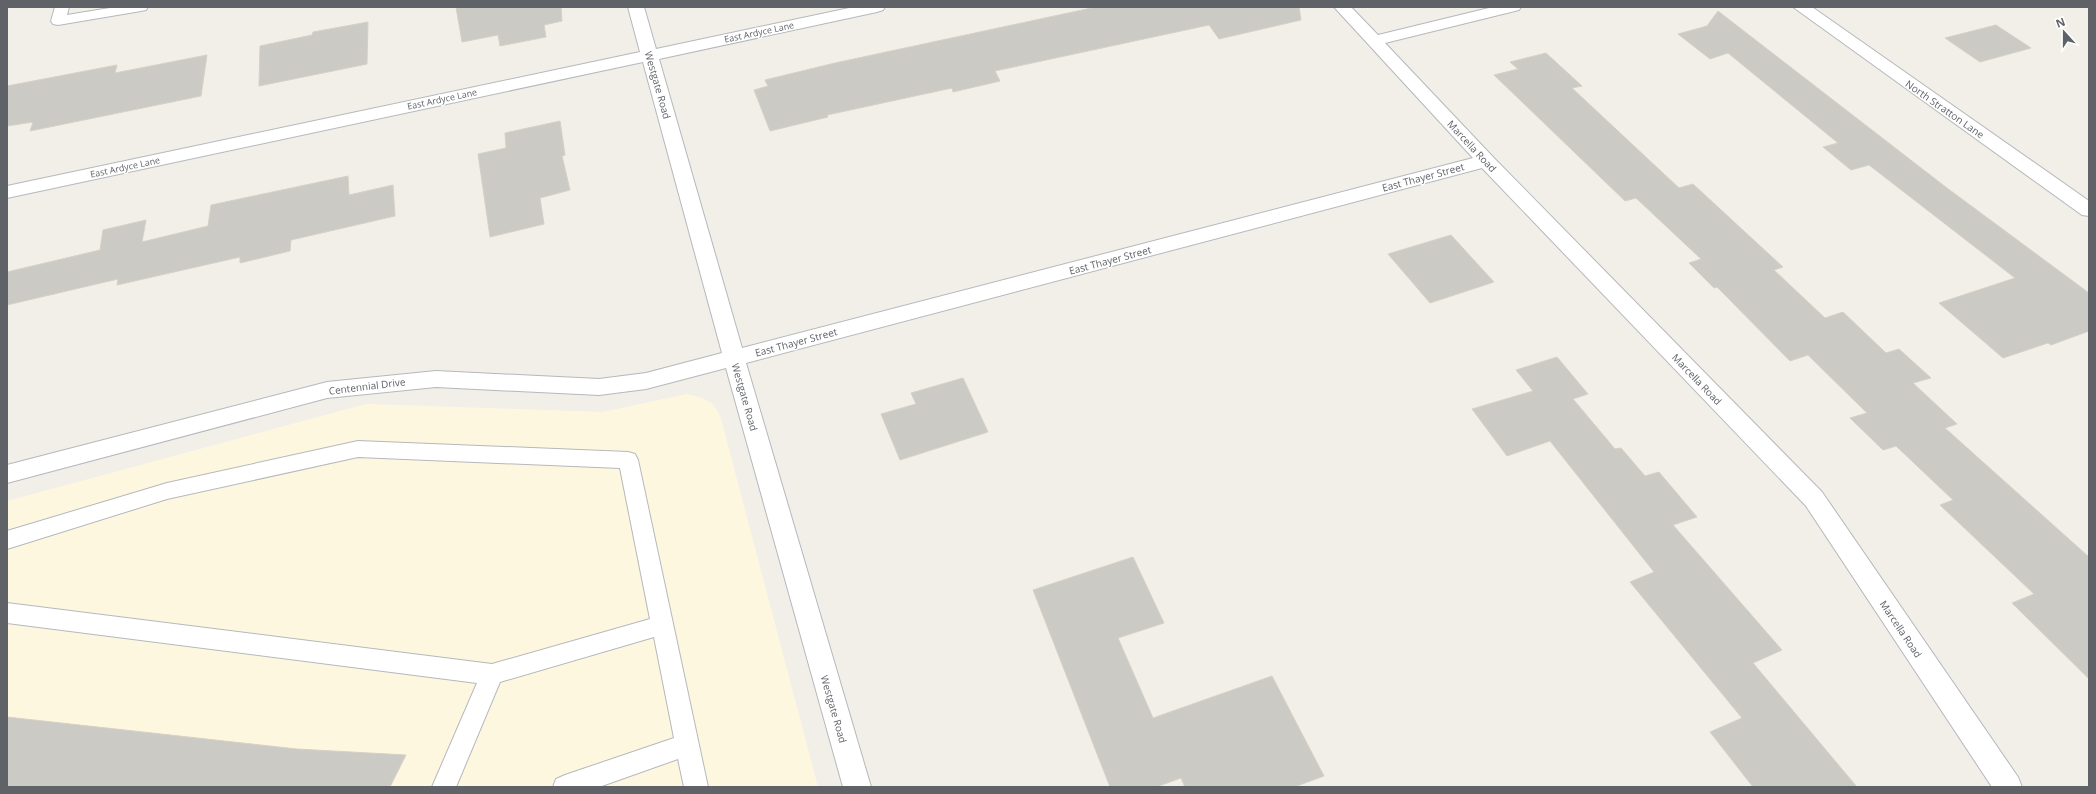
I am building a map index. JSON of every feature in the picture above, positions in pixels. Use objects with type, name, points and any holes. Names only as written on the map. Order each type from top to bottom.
[{"type":"street","name":"Westgate Road","points":[[636,7],[734,358],[857,787]]},
{"type":"street","name":"East Ardyce Lane","points":[[7,192],[877,7]]},
{"type":"street","name":"Marcella Road","points":[[1342,7],[1486,161],[1814,500],[2008,787]]},
{"type":"street","points":[[1374,40],[1513,7]]},
{"type":"street","name":"North Stratton Lane","points":[[1801,7],[2089,210]]},
{"type":"street","name":"East Thayer Street","points":[[734,358],[1486,161]]},
{"type":"street","name":"Centennial Drive","points":[[7,474],[328,390],[374,384],[436,379],[599,387],[646,381],[734,358]]},
{"type":"lane","points":[[62,7],[58,21],[141,7]]},
{"type":"lane","points":[[7,540],[167,491],[358,449],[628,460],[696,787]]},
{"type":"lane","points":[[7,613],[492,674],[662,625]]},
{"type":"lane","points":[[444,787],[492,674]]},
{"type":"lane","points":[[565,787],[687,745]]},
{"type":"shaded area","points":[[687,394],[702,398],[713,404],[720,415],[818,787],[7,787],[7,501],[366,404],[603,412]]},
{"type":"building","points":[[456,7],[561,7],[562,21],[544,25],[546,37],[500,46],[498,35],[462,42]]},
{"type":"building","points":[[1096,7],[1299,7],[1301,20],[1219,39],[1209,25],[995,71],[1000,81],[953,92],[952,88],[827,115],[828,117],[770,131],[754,90],[768,86],[765,80],[835,63]]},
{"type":"building","points":[[1718,11],[1947,188],[2089,293],[2089,331],[2051,345],[2048,343],[2003,358],[1939,303],[2015,278],[1869,165],[1851,170],[1823,147],[1838,143],[1728,53],[1710,59],[1678,34],[1707,26]]},
{"type":"building","points":[[368,22],[367,64],[259,86],[260,46],[312,35],[313,32]]},
{"type":"building","points":[[1996,25],[2031,48],[1980,62],[1945,38]]},
{"type":"building","points":[[1546,53],[1582,86],[1572,88],[1679,188],[1693,184],[1783,267],[1774,270],[1825,318],[1843,312],[1886,353],[1899,349],[1931,378],[1913,383],[1957,424],[1945,428],[2089,557],[2089,679],[2012,603],[2034,594],[1940,505],[1953,500],[1896,446],[1883,450],[1850,418],[1867,413],[1808,355],[1790,361],[1717,287],[1714,288],[1689,263],[1701,259],[1636,198],[1625,201],[1494,75],[1518,69],[1510,62]]},
{"type":"building","points":[[207,55],[201,96],[30,131],[33,122],[7,126],[7,86],[117,65],[115,73]]},
{"type":"building","points":[[560,121],[565,155],[562,156],[570,190],[540,198],[544,224],[490,237],[478,154],[506,148],[505,133]]},
{"type":"building","points":[[348,176],[349,195],[393,185],[395,216],[291,240],[290,251],[240,263],[240,257],[117,285],[118,279],[7,305],[7,272],[100,250],[103,230],[146,220],[142,242],[208,226],[211,205]]},
{"type":"building","points":[[1451,235],[1494,282],[1430,303],[1388,254]]},
{"type":"building","points":[[1557,357],[1588,394],[1573,399],[1615,449],[1621,448],[1645,476],[1659,472],[1697,517],[1673,525],[1782,650],[1753,663],[1857,787],[1753,787],[1710,732],[1742,718],[1630,582],[1654,572],[1550,441],[1507,456],[1472,409],[1533,391],[1516,370]]},
{"type":"building","points":[[963,378],[988,432],[900,460],[881,414],[916,404],[911,393]]},
{"type":"building","points":[[1133,557],[1164,623],[1118,638],[1153,718],[1272,676],[1324,776],[1294,787],[1185,787],[1181,778],[1156,787],[1110,787],[1033,590]]},
{"type":"building","points":[[7,717],[297,749],[406,755],[390,787],[7,787]]}]
